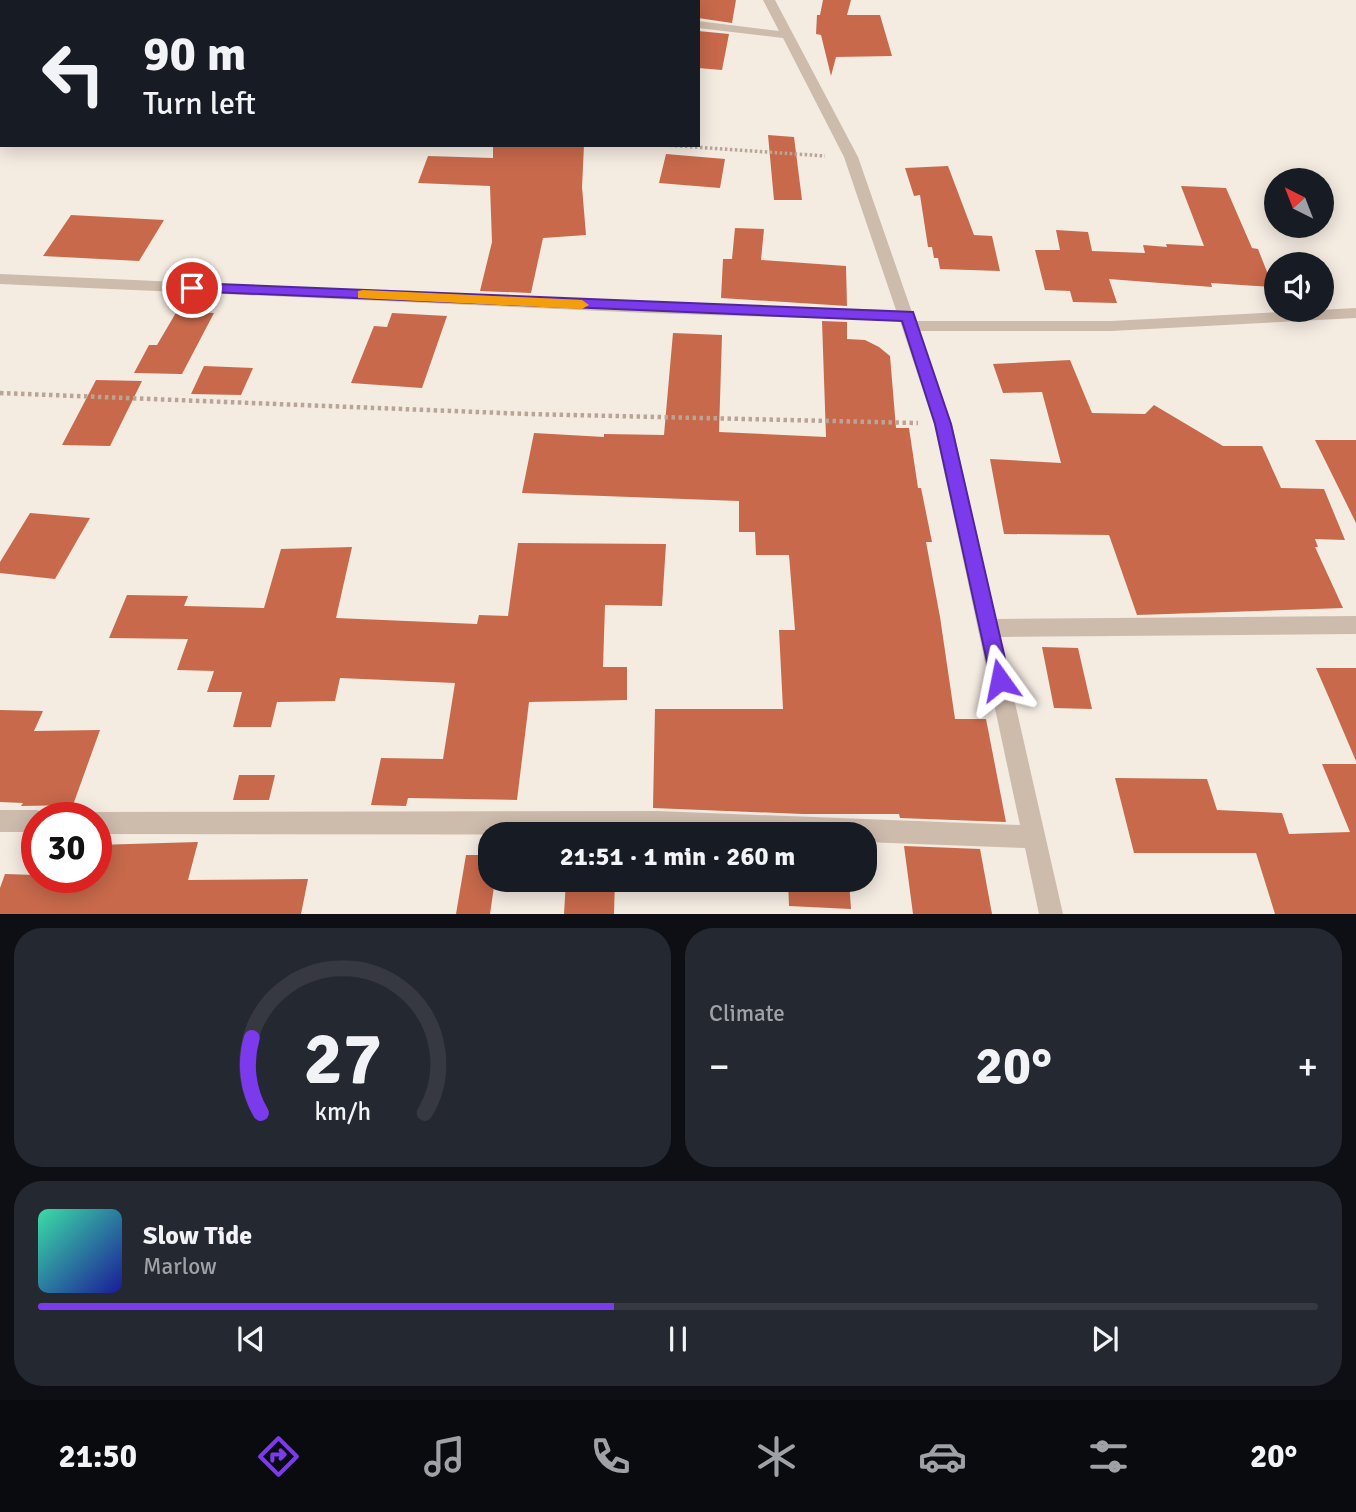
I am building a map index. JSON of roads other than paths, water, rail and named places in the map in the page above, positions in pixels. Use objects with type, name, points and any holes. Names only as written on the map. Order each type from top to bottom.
[{"type":"street","points":[[769,0],[850,157],[943,424],[1051,914]]},
{"type":"street","points":[[700,24],[786,35]]},
{"type":"street","points":[[0,279],[909,321],[1111,326],[1356,313]]},
{"type":"street","points":[[989,628],[1356,625]]},
{"type":"street","points":[[0,821],[21,821]]},
{"type":"street","points":[[112,822],[657,822],[1034,837]]}]
